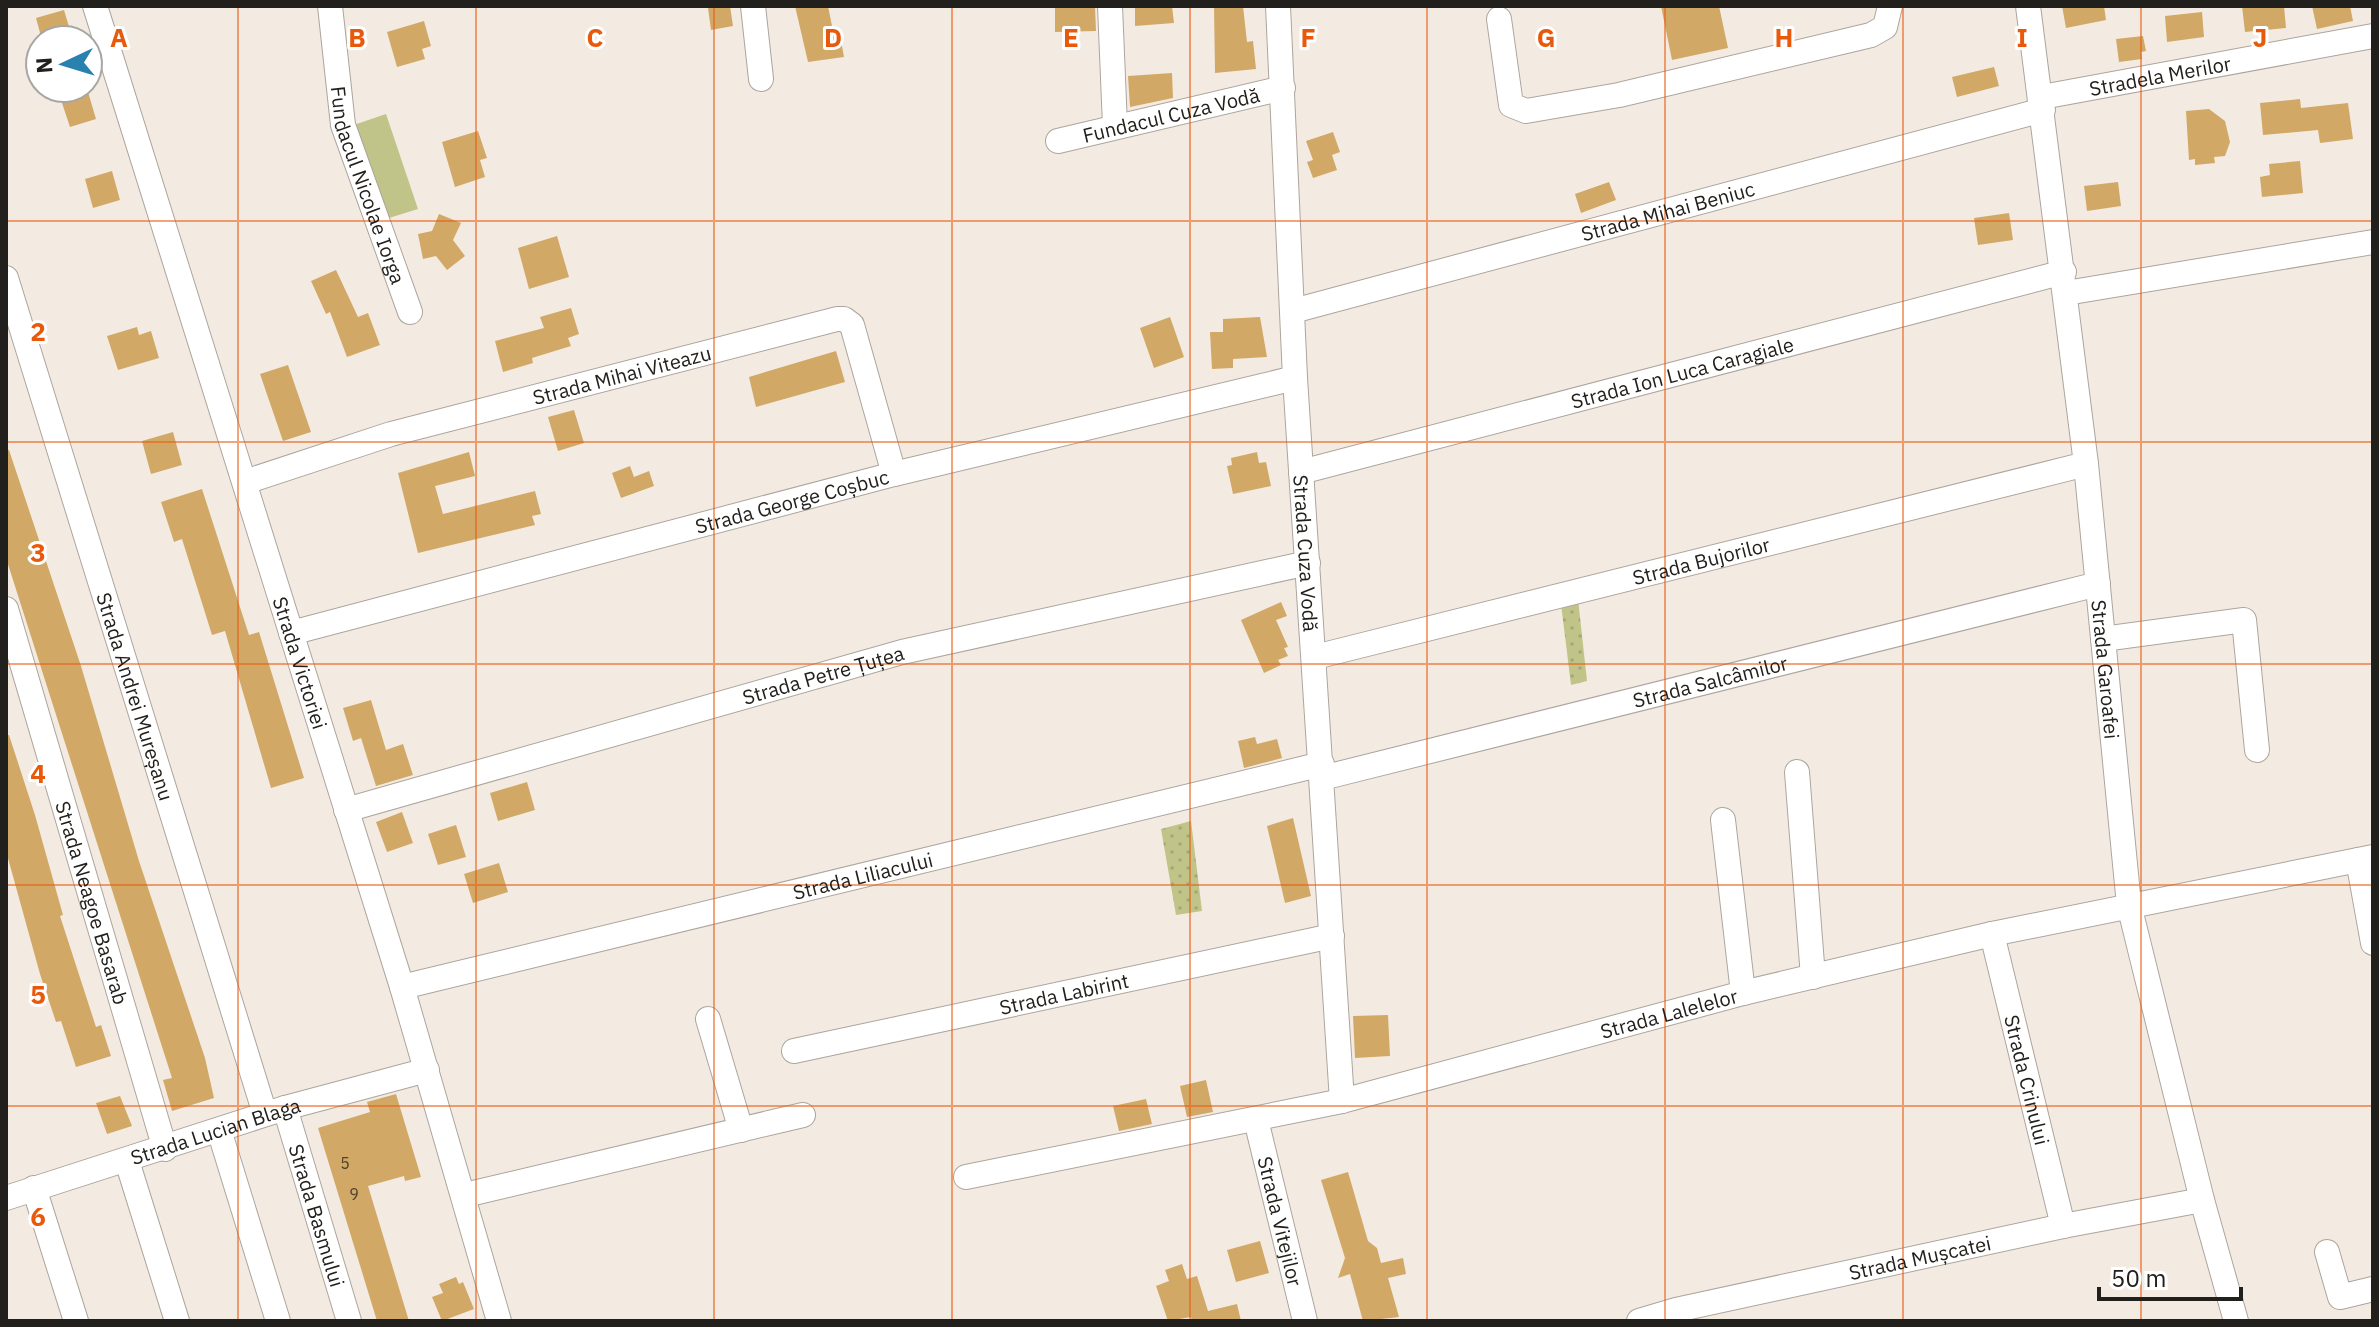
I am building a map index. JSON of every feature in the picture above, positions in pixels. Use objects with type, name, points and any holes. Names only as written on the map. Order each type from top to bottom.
[{"type":"street","name":"Strada Victoriei","points":[[95,6],[402,987],[465,1195],[499,1321]]},
{"type":"street","name":"Fundacul Nicolae Iorga","points":[[330,6],[343,125],[410,312]]},
{"type":"street","points":[[753,6],[761,79]]},
{"type":"street","points":[[1110,6],[1115,126]]},
{"type":"street","name":"Strada Cuza Vodă","points":[[1278,6],[1295,378],[1342,1101]]},
{"type":"street","points":[[1499,19],[1511,105],[1526,111],[1619,95],[1871,35],[1885,27],[1890,6]]},
{"type":"street","name":"Strada Garoafei","points":[[2028,6],[2086,464],[2129,905],[2202,1200],[2236,1321]]},
{"type":"street","name":"Stradela Merilor","points":[[2042,104],[2373,36]]},
{"type":"street","name":"Fundacul Cuza Vodă","points":[[1058,141],[1283,88]]},
{"type":"street","name":"Strada Mihai Beniuc","points":[[1293,311],[2042,104]]},
{"type":"street","name":"Strada Ion Luca Caragiale","points":[[1301,472],[2065,282],[2373,242]]},
{"type":"street","name":"Strada Andrei Mureșanu","points":[[6,278],[275,1111]]},
{"type":"street","name":"Strada Mihai Viteazu","points":[[245,482],[391,434],[837,319],[844,319],[852,325],[894,474]]},
{"type":"street","name":"Strada George Coșbuc","points":[[291,633],[894,474],[1295,378]]},
{"type":"street","name":"Strada Bujorilor","points":[[1315,657],[2086,464]]},
{"type":"street","name":"Strada Petre Țuțea","points":[[346,810],[902,652],[1308,563]]},
{"type":"street","name":"Strada Salcâmilor","points":[[1322,771],[2098,584]]},
{"type":"street","name":"Strada Neagoe Basarab","points":[[6,609],[165,1149]]},
{"type":"street","points":[[2103,639],[2244,620],[2257,750]]},
{"type":"street","name":"Strada Liliacului","points":[[402,987],[1322,771]]},
{"type":"street","points":[[1797,772],[1813,977]]},
{"type":"street","points":[[1723,820],[1743,993]]},
{"type":"street","points":[[2365,859],[2373,943]]},
{"type":"street","name":"Strada Lalelelor","points":[[966,1177],[1342,1101],[1743,993],[1992,934],[2365,859]]},
{"type":"street","name":"Strada Crinului","points":[[1992,934],[2063,1226]]},
{"type":"street","name":"Strada Labirint","points":[[794,1051],[1332,936]]},
{"type":"street","points":[[708,1019],[741,1130]]},
{"type":"street","name":"Strada Lucian Blaga","points":[[6,1198],[275,1111],[427,1070]]},
{"type":"street","name":"Strada Basmului","points":[[275,1111],[349,1321]]},
{"type":"street","points":[[465,1195],[803,1115]]},
{"type":"street","name":"Strada Vitejilor","points":[[1256,1120],[1305,1321]]},
{"type":"street","points":[[219,1130],[278,1321]]},
{"type":"street","points":[[127,1161],[177,1321]]},
{"type":"street","points":[[34,1188],[76,1321]]},
{"type":"street","name":"Strada Mușcatei","points":[[1639,1321],[1676,1310],[2063,1226],[2202,1200]]},
{"type":"street","points":[[2327,1252],[2340,1297],[2373,1289]]},
{"type":"green space","points":[[386,114],[418,209],[373,223],[342,129]]},
{"type":"green space","points":[[1578,599],[1587,681],[1571,685],[1561,604]]},
{"type":"green space","points":[[1191,821],[1202,911],[1176,915],[1161,829]]},
{"type":"building","points":[[730,6],[733,26],[711,30],[708,8]]},
{"type":"building","points":[[795,6],[828,6],[833,31],[839,30],[844,57],[808,62]]},
{"type":"building","points":[[1055,6],[1095,6],[1096,31],[1055,32]]},
{"type":"building","points":[[1135,6],[1172,6],[1174,23],[1135,26]]},
{"type":"building","points":[[1214,6],[1243,6],[1247,42],[1253,41],[1256,69],[1215,73]]},
{"type":"building","points":[[1661,6],[1719,6],[1728,48],[1672,60]]},
{"type":"building","points":[[2062,6],[2104,6],[2106,20],[2066,28]]},
{"type":"building","points":[[2242,6],[2284,6],[2286,28],[2245,32]]},
{"type":"building","points":[[2312,6],[2350,6],[2353,21],[2317,29]]},
{"type":"building","points":[[64,10],[68,24],[38,24],[36,18]]},
{"type":"building","points":[[2202,12],[2204,37],[2167,42],[2165,16]]},
{"type":"building","points":[[424,21],[431,46],[422,49],[425,59],[397,67],[387,32]]},
{"type":"building","points":[[2143,36],[2146,51],[2141,52],[2142,59],[2119,62],[2116,39]]},
{"type":"building","points":[[1994,67],[1999,86],[1957,97],[1952,77]]},
{"type":"building","points":[[1172,73],[1173,98],[1130,107],[1128,76]]},
{"type":"building","points":[[2300,99],[2301,108],[2348,103],[2353,139],[2320,143],[2318,130],[2263,135],[2260,103]]},
{"type":"building","points":[[62,104],[92,104],[96,119],[70,127]]},
{"type":"building","points":[[2209,109],[2225,121],[2230,142],[2225,156],[2214,157],[2215,163],[2195,165],[2195,159],[2189,160],[2186,111]]},
{"type":"building","points":[[478,131],[487,158],[480,160],[485,177],[455,187],[442,142]]},
{"type":"building","points":[[1333,132],[1340,152],[1332,155],[1337,170],[1313,178],[1307,162],[1313,160],[1306,141]]},
{"type":"building","points":[[2300,161],[2303,193],[2262,197],[2260,177],[2270,175],[2269,164]]},
{"type":"building","points":[[112,171],[120,200],[93,208],[85,179]]},
{"type":"building","points":[[1609,182],[1616,200],[1581,213],[1575,194]]},
{"type":"building","points":[[2118,182],[2121,206],[2087,211],[2084,186]]},
{"type":"building","points":[[2009,213],[2013,240],[1978,245],[1974,218]]},
{"type":"building","points":[[439,214],[461,223],[453,240],[465,256],[447,270],[436,256],[423,259],[418,234],[432,231]]},
{"type":"building","points":[[557,236],[569,277],[529,289],[518,248]]},
{"type":"building","points":[[336,270],[358,317],[368,313],[380,345],[347,357],[330,312],[326,314],[311,281]]},
{"type":"building","points":[[571,308],[579,334],[568,338],[571,346],[532,358],[533,363],[503,372],[495,341],[544,328],[540,317]]},
{"type":"building","points":[[1170,317],[1184,357],[1154,368],[1140,328]]},
{"type":"building","points":[[1260,317],[1267,357],[1233,359],[1233,368],[1212,369],[1210,332],[1223,332],[1223,319]]},
{"type":"building","points":[[137,327],[139,335],[151,331],[159,358],[118,370],[107,336]]},
{"type":"building","points":[[836,351],[845,382],[756,407],[749,377]]},
{"type":"building","points":[[288,365],[311,432],[283,441],[260,374]]},
{"type":"building","points":[[574,410],[584,443],[558,451],[548,417]]},
{"type":"building","points":[[173,432],[182,465],[151,474],[142,441]]},
{"type":"building","points":[[6,450],[9,450],[81,666],[139,861],[205,1058],[214,1098],[172,1111],[163,1080],[172,1078],[6,558]]},
{"type":"building","points":[[469,452],[475,476],[435,486],[443,514],[535,491],[541,514],[532,516],[535,525],[418,553],[398,473]]},
{"type":"building","points":[[1257,452],[1259,463],[1266,462],[1271,486],[1233,494],[1227,466],[1232,465],[1231,458]]},
{"type":"building","points":[[630,466],[634,477],[649,471],[654,486],[621,498],[612,473]]},
{"type":"building","points":[[202,489],[249,635],[259,632],[304,778],[271,788],[225,631],[212,635],[182,539],[174,542],[161,502]]},
{"type":"building","points":[[1281,602],[1287,616],[1276,620],[1288,647],[1284,648],[1288,656],[1278,660],[1281,665],[1264,673],[1241,620]]},
{"type":"building","points":[[371,700],[386,750],[403,744],[413,775],[376,786],[361,738],[353,741],[343,708]]},
{"type":"building","points":[[6,735],[9,735],[35,815],[63,915],[60,916],[96,1027],[101,1025],[111,1056],[76,1067],[61,1021],[56,1022],[40,974],[6,851]]},
{"type":"building","points":[[1255,737],[1257,744],[1277,739],[1282,758],[1244,768],[1238,741]]},
{"type":"building","points":[[527,782],[535,810],[498,821],[490,793]]},
{"type":"building","points":[[402,812],[413,843],[387,852],[376,822]]},
{"type":"building","points":[[1293,818],[1311,896],[1285,903],[1267,826]]},
{"type":"building","points":[[456,825],[466,857],[438,865],[428,834]]},
{"type":"building","points":[[499,863],[508,892],[473,903],[464,874]]},
{"type":"building","points":[[1388,1015],[1390,1056],[1355,1058],[1353,1016]]},
{"type":"building","points":[[1206,1080],[1213,1112],[1187,1117],[1180,1086]]},
{"type":"building","points":[[396,1094],[421,1177],[405,1181],[404,1176],[368,1186],[409,1321],[377,1321],[318,1128],[370,1112],[367,1102]]},
{"type":"building","points":[[120,1096],[132,1126],[107,1134],[96,1103]]},
{"type":"building","points":[[1146,1099],[1152,1124],[1119,1131],[1113,1106]]},
{"type":"building","points":[[1348,1172],[1368,1241],[1377,1248],[1381,1263],[1403,1258],[1406,1274],[1388,1278],[1399,1317],[1363,1321],[1350,1274],[1338,1278],[1345,1258],[1321,1180]]},
{"type":"building","points":[[1260,1241],[1269,1273],[1236,1282],[1227,1250]]},
{"type":"building","points":[[1182,1264],[1187,1279],[1197,1276],[1208,1311],[1237,1304],[1241,1321],[1192,1321],[1191,1317],[1168,1321],[1156,1286],[1169,1281],[1165,1270]]},
{"type":"building","points":[[456,1277],[459,1284],[463,1282],[474,1309],[442,1321],[432,1297],[443,1293],[439,1284]]}]
